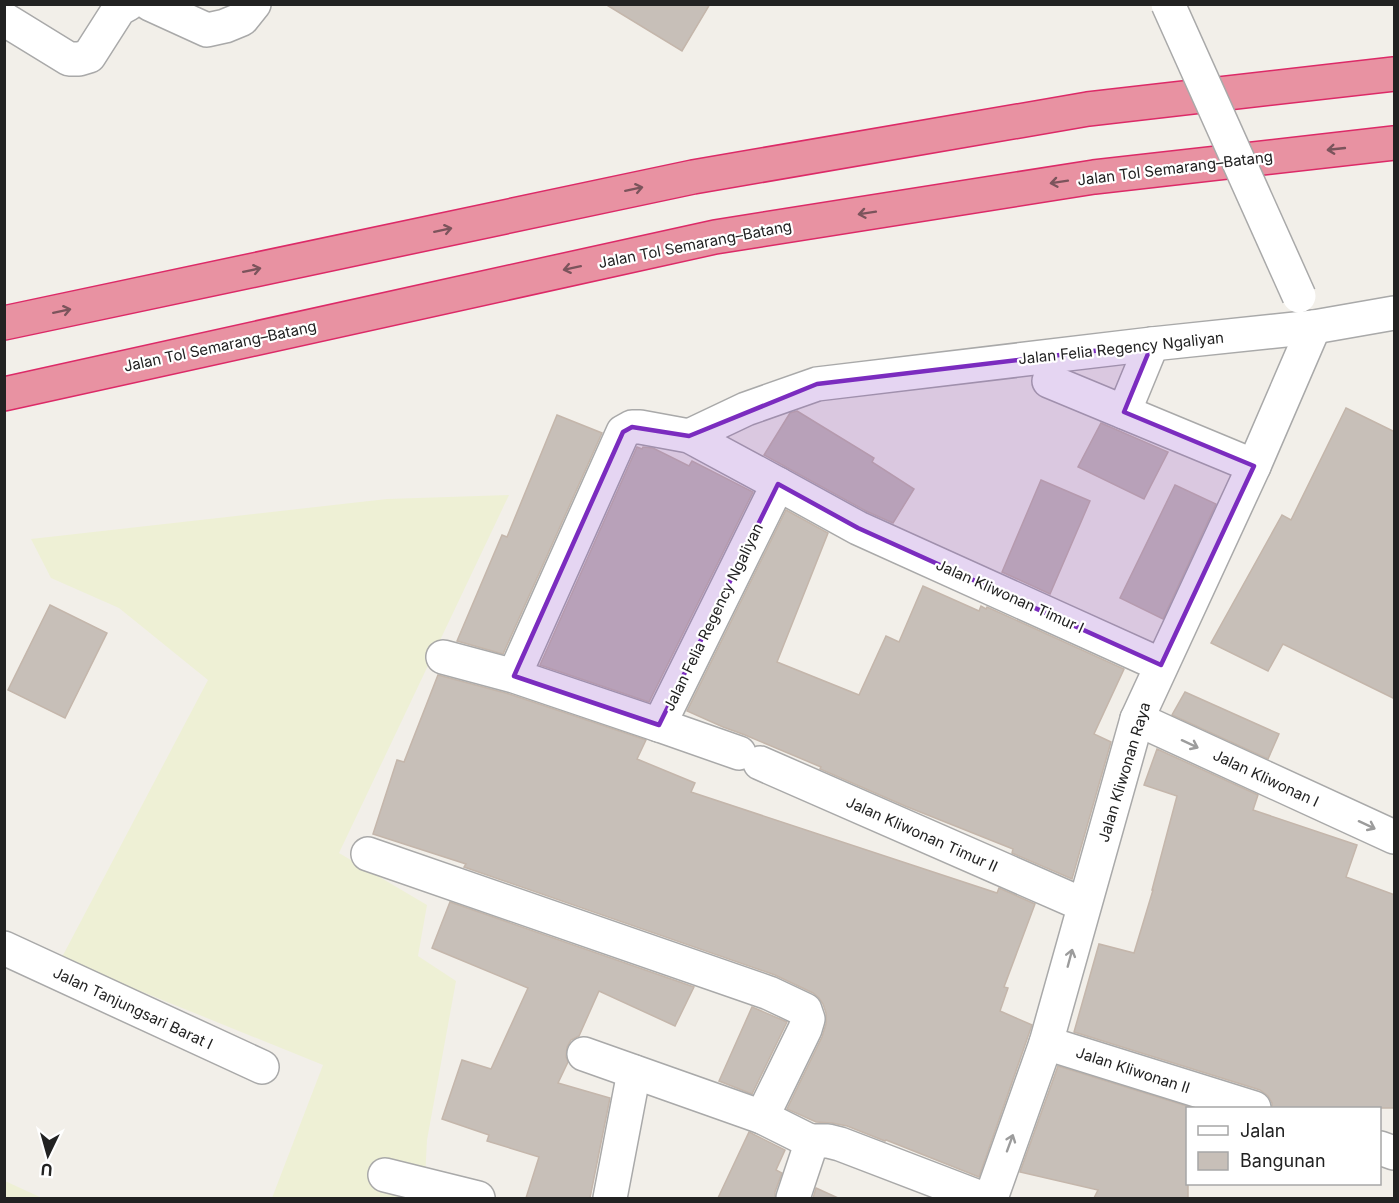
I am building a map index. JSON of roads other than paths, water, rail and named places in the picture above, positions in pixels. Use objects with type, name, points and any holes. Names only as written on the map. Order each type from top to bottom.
[{"type":"highway","points":[[4,323],[693,177],[1088,109],[1395,74]]},
{"type":"highway","name":"Jalan Tol Semarang–Batang","points":[[4,394],[715,237],[1094,177],[1395,143]]},
{"type":"street","points":[[4,19],[69,59],[79,59],[89,56],[118,9],[128,4]]},
{"type":"street","points":[[150,4],[207,30],[242,19],[254,4]]},
{"type":"street","points":[[1168,4],[1314,327]]},
{"type":"street","name":"Jalan Felia Regency Ngaliyan","points":[[689,436],[746,409],[817,384],[1314,327],[1395,313]]},
{"type":"street","name":"Jalan Kliwonan Raya","points":[[991,1198],[1046,1043],[1137,719],[1254,466],[1314,327]]},
{"type":"street","points":[[1124,412],[1152,344]]},
{"type":"street","points":[[1049,381],[1254,466]]},
{"type":"street","points":[[514,676],[623,432],[632,427],[640,427],[689,436],[778,484]]},
{"type":"street","name":"Jalan Felia Regency Ngaliyan","points":[[443,657],[514,676],[659,725],[778,484]]},
{"type":"street","name":"Jalan Kliwonan Timur I","points":[[778,484],[858,528],[1161,665]]},
{"type":"street","name":"Jalan Kliwonan I","points":[[1137,719],[1395,837]]},
{"type":"street","name":"Jalan Kliwonan Timur II","points":[[659,725],[749,758],[1084,905]]},
{"type":"street","points":[[368,854],[769,993],[805,1010],[808,1019],[805,1029],[762,1116]]},
{"type":"street","name":"Jalan Tanjungsari Barat I","points":[[4,948],[262,1067]]},
{"type":"street","name":"Jalan Kliwonan II","points":[[1046,1043],[1251,1107]]},
{"type":"street","points":[[584,1054],[762,1116],[810,1140],[834,1143],[981,1198]]},
{"type":"street","points":[[610,1198],[634,1072]]},
{"type":"street","points":[[793,1198],[809,1150],[810,1140]]},
{"type":"street","points":[[385,1175],[478,1198]]}]
